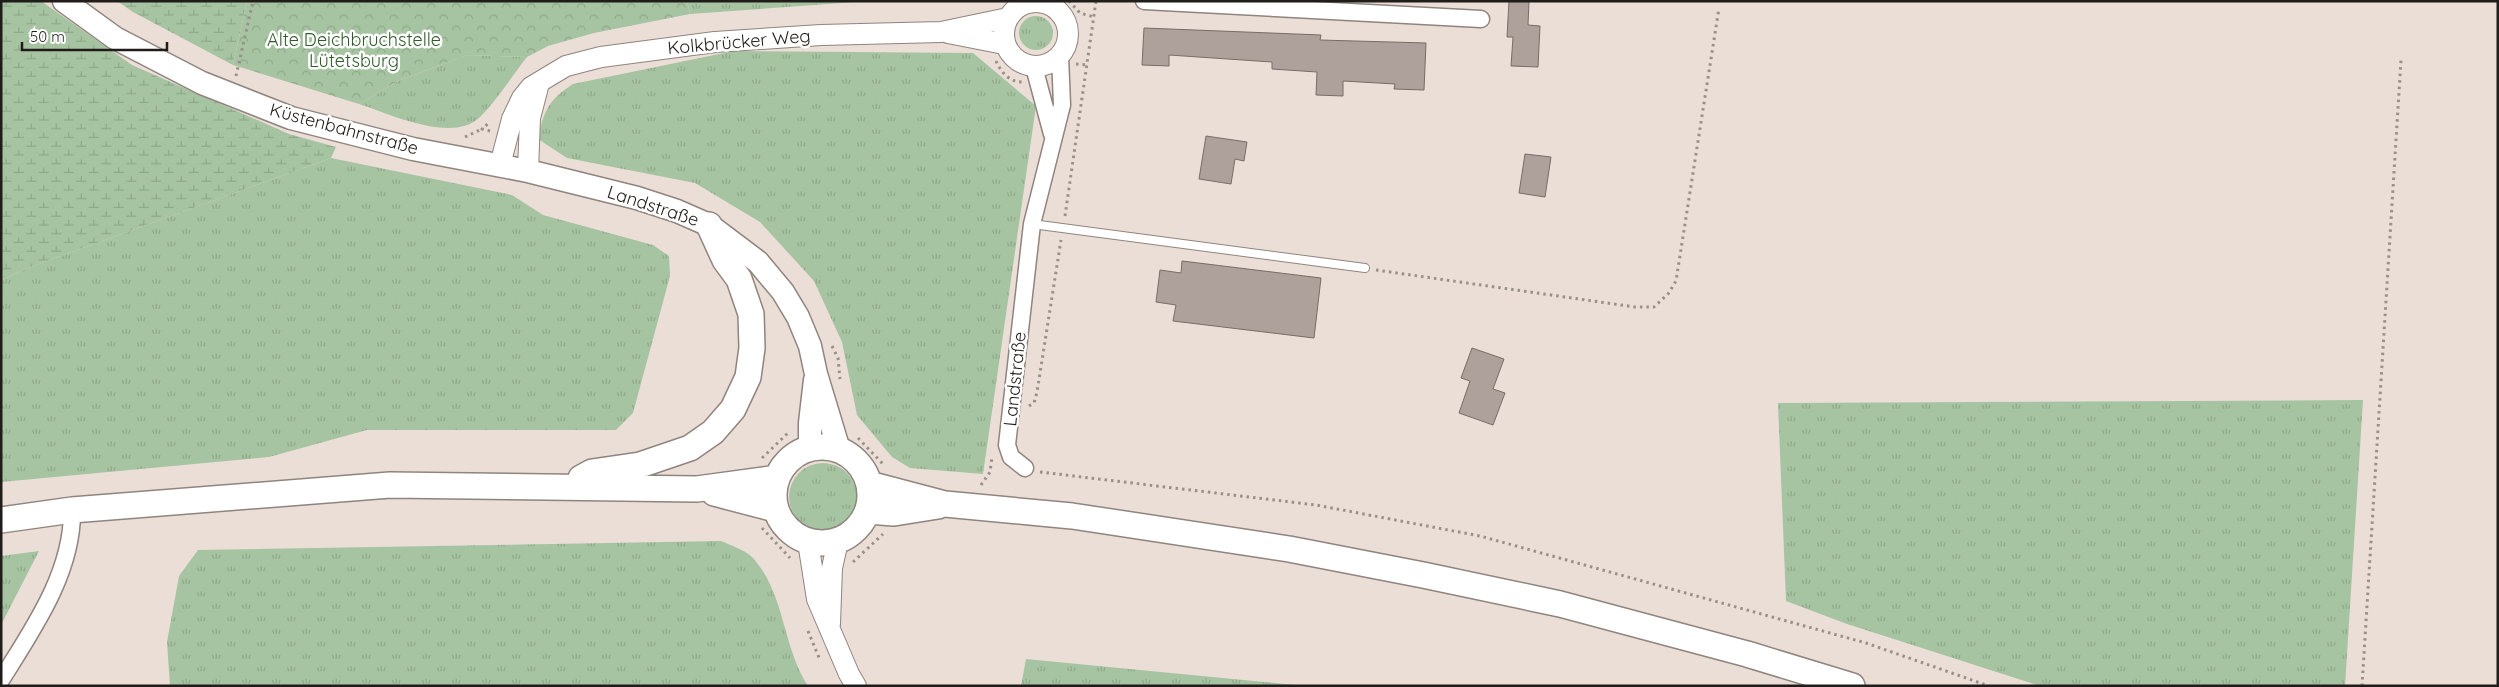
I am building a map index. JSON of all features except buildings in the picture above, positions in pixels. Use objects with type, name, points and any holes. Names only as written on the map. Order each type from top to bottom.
[{"type":"main road","name":"Küstenbahnstraße","points":[[64,1],[115,38],[202,82],[290,118],[413,149],[500,165]]},
{"type":"main road","name":"Landstraße","points":[[500,165],[637,198],[677,211],[709,225],[758,262],[783,292],[798,318],[810,346],[816,374],[840,450]]},
{"type":"main road","points":[[568,486],[592,472],[640,465],[690,448],[713,432],[733,409],[748,377],[752,348],[751,314],[739,279],[725,260],[709,225]]},
{"type":"main road","name":"Landstraße","points":[[810,448],[810,423],[816,374]]},
{"type":"main road","points":[[877,475],[868,511],[861,524],[851,534],[838,541],[823,544],[808,542],[794,535],[775,509],[777,478],[784,465],[796,454],[810,448],[824,447],[840,450],[853,457],[863,468],[945,504]]},
{"type":"main road","points":[[1,520],[72,510],[390,486],[568,486],[697,489],[777,478]]},
{"type":"main road","points":[[697,489],[775,509]]},
{"type":"main road","points":[[868,511],[894,513],[945,504],[1072,516],[1289,549],[1560,604],[1747,654],[1852,686]]},
{"type":"street","points":[[1144,1],[1481,19]]},
{"type":"street","points":[[1041,2],[1058,11],[1068,6],[1068,38],[1060,56],[1052,62],[1034,67],[1016,60],[1004,44],[1003,35],[1008,18],[1022,5],[1041,2]]},
{"type":"street","name":"Kolkbrücker Weg","points":[[500,165],[512,119],[522,98],[531,87],[566,66],[601,57],[715,42],[821,35],[941,32],[1008,18]]},
{"type":"street","name":"Kolkbrücker Weg","points":[[941,32],[1004,44]]},
{"type":"street","name":"Landstraße","points":[[1025,468],[1011,457],[1007,445],[1032,224],[1062,105],[1060,56]]},
{"type":"street","name":"Landstraße","points":[[1034,67],[1040,81],[1053,135]]},
{"type":"street","points":[[528,171],[530,118],[534,98],[541,80]]},
{"type":"street","points":[[1,680],[55,584],[66,558],[72,529],[72,510]]},
{"type":"street","points":[[830,628],[832,568],[838,541]]},
{"type":"street","points":[[808,542],[817,599],[856,686]]},
{"type":"lane","points":[[1032,224],[1365,268]]},
{"type":"path","points":[[227,76],[236,78],[253,1]]},
{"type":"path","points":[[1011,412],[1021,412],[1027,409],[1034,403],[1037,392],[1096,1]]},
{"type":"path","points":[[1068,6],[1080,13],[1094,17]]},
{"type":"path","points":[[1365,268],[1634,307],[1654,307],[1668,294],[1676,281],[1719,8]]},
{"type":"path","points":[[2362,686],[2401,60]]},
{"type":"path","points":[[459,138],[482,129],[496,114]]},
{"type":"path","points":[[482,129],[508,137]]},
{"type":"path","points":[[830,341],[838,358],[841,385]]},
{"type":"path","points":[[832,423],[845,422],[877,475]]},
{"type":"path","points":[[975,486],[981,485],[987,479],[992,455]]},
{"type":"path","points":[[1025,468],[1047,474],[1316,505],[1480,536],[1866,643],[1989,686]]},
{"type":"green space","points":[[1,1],[41,1],[132,65],[289,134],[336,147],[331,158],[25,269],[1,281]]},
{"type":"green space","points":[[117,1],[247,1],[233,65],[133,12]]},
{"type":"green space","name":"Alte Deichbruchstelle Lütetsburg","points":[[247,1],[687,1],[690,14],[594,33],[548,46],[527,57],[467,55],[398,81],[359,104],[233,65]]},
{"type":"green space","points":[[687,1],[870,1],[690,14]]},
{"type":"green space","points":[[1036,16],[1043,17],[1048,21],[1052,26],[1052,40],[1048,45],[1043,49],[1036,50],[1029,49],[1024,45],[1020,40],[1019,33],[1020,26],[1024,21],[1029,17]]},
{"type":"green space","points":[[734,51],[973,53],[1036,106],[983,474],[910,468],[892,457],[857,415],[842,342],[814,281],[760,222],[695,183],[567,158],[538,139],[542,121],[548,107],[558,95],[573,84]]},
{"type":"green space","points":[[467,55],[527,57],[480,117],[468,125],[454,128],[421,124],[359,104],[398,81]]},
{"type":"green space","points":[[331,158],[512,195],[543,215],[653,245],[669,256],[670,276],[633,413],[616,430],[367,430],[269,457],[1,482],[1,281],[25,269]]},
{"type":"green space","points":[[2363,400],[2345,686],[2040,686],[1847,624],[1786,601],[1778,403]]},
{"type":"green space","points":[[830,463],[842,469],[851,478],[857,490],[855,510],[847,521],[830,531],[816,531],[799,521],[791,510],[789,490],[799,473],[810,465]]},
{"type":"green space","points":[[721,541],[749,554],[763,571],[771,586],[799,670],[808,686],[170,686],[167,642],[179,576],[198,550]]},
{"type":"green space","points":[[39,551],[1,625],[1,556]]},
{"type":"green space","points":[[1026,659],[1306,686],[1021,686]]}]
